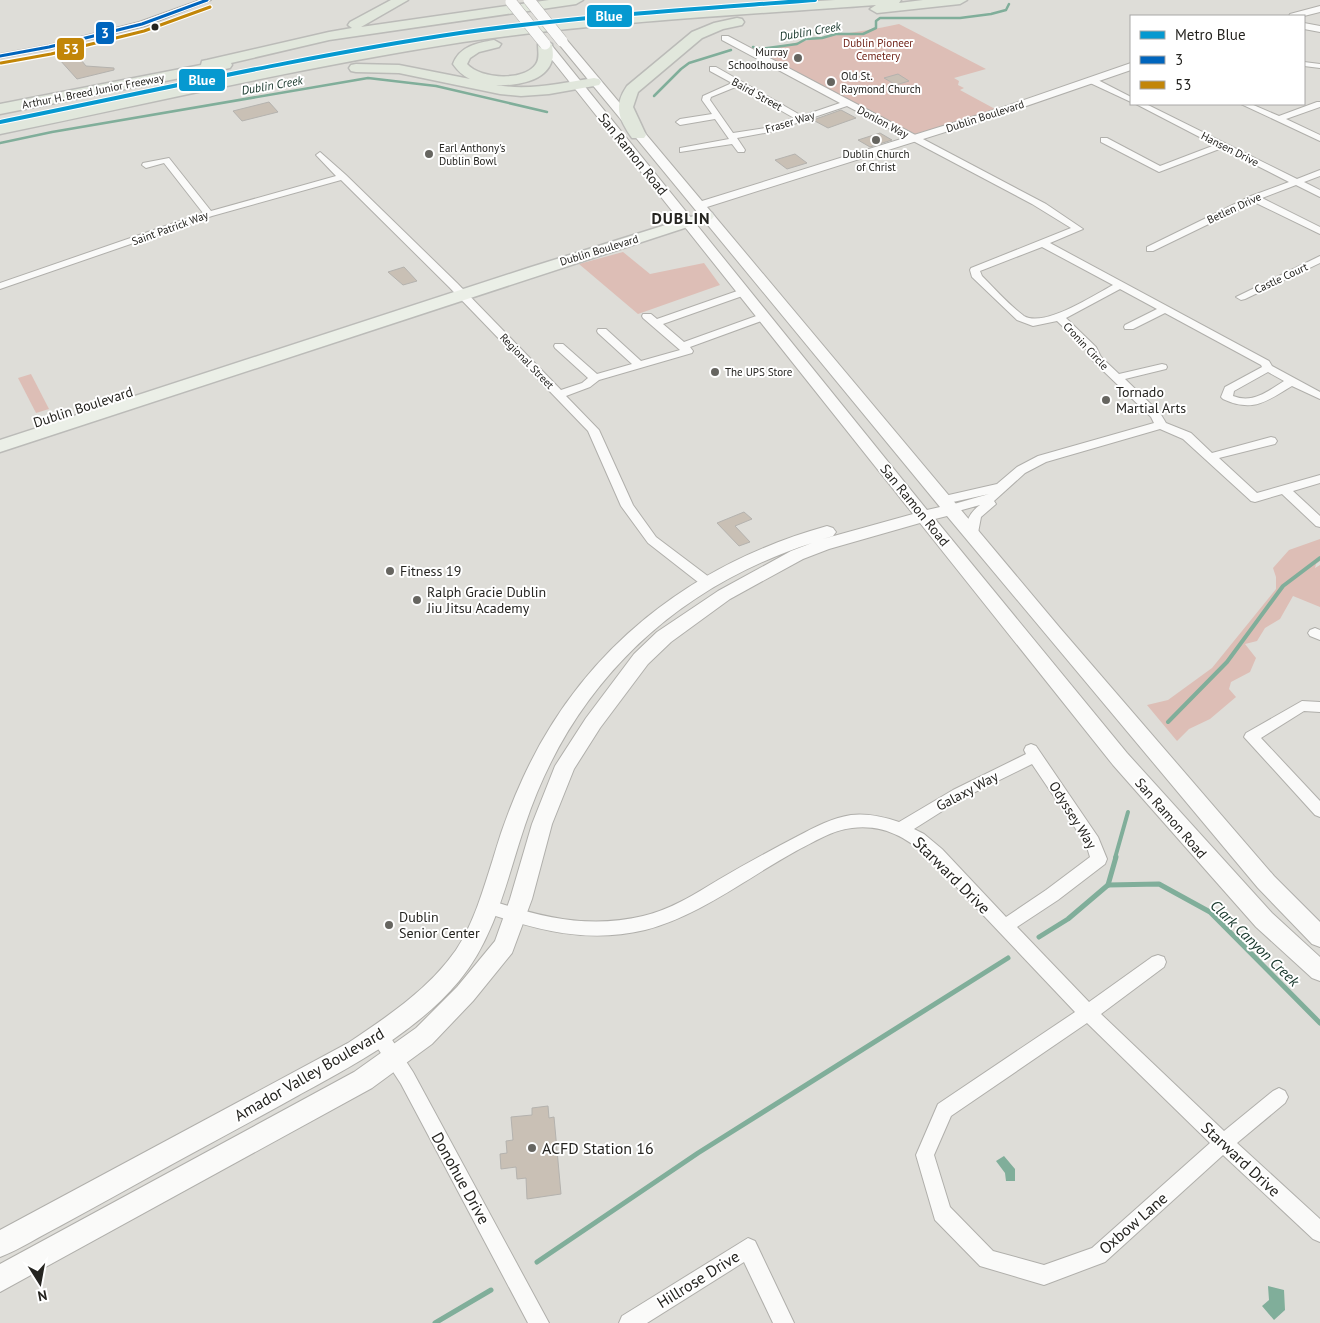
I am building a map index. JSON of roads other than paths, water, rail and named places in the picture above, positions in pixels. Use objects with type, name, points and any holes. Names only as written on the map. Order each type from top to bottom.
[{"type":"highway","points":[[330,36],[368,20],[401,0]]},
{"type":"highway","points":[[171,76],[187,68],[330,36],[576,0]]},
{"type":"highway","name":"Arthur H. Breed Junior Freeway","points":[[0,109],[341,42],[466,22],[594,7],[690,0]]},
{"type":"highway","name":"Arthur H. Breed Junior Freeway","points":[[0,128],[339,59],[501,33],[642,18],[894,0]]},
{"type":"highway","points":[[545,44],[544,64],[538,72],[524,78],[507,80],[484,79],[467,73],[460,64],[464,56],[470,52],[505,42],[608,29],[772,18],[960,0]]},
{"type":"highway","points":[[638,135],[625,110],[624,104],[625,99],[639,83],[698,35],[732,23],[772,18]]},
{"type":"highway","points":[[129,103],[181,100],[317,74],[368,68],[413,71],[507,91],[535,91],[594,82]]},
{"type":"main road","name":"San Ramon Road","points":[[528,0],[594,82]]},
{"type":"main road","name":"San Ramon Road","points":[[511,1],[578,85]]},
{"type":"main road","points":[[1298,15],[1320,9]]},
{"type":"main road","points":[[1305,20],[1320,14]]},
{"type":"main road","points":[[1305,20],[1320,24]]},
{"type":"main road","name":"Dublin Boulevard","points":[[0,434],[172,383],[920,141],[1020,113],[1130,74]]},
{"type":"main road","name":"Dublin Boulevard","points":[[1020,113],[1019,109],[1034,104],[1032,101]]},
{"type":"main road","name":"San Ramon Road","points":[[638,135],[1262,877],[1320,937]]},
{"type":"main road","name":"San Ramon Road","points":[[683,217],[1144,788],[1264,920],[1320,971]]},
{"type":"main road","name":"Dublin Boulevard","points":[[0,446],[152,396],[196,369],[458,289]]},
{"type":"main road","name":"Amador Valley Boulevard","points":[[921,511],[823,545],[776,565],[724,595],[682,623],[641,659],[602,711],[594,696],[602,685],[612,659],[635,635],[671,607],[708,583],[752,559],[802,539],[948,504]]},
{"type":"main road","points":[[823,545],[838,549],[882,536],[912,531],[927,534],[945,542]]},
{"type":"main road","name":"Amador Valley Boulevard","points":[[0,1244],[356,1051],[406,1016],[453,972],[472,942],[487,906]]},
{"type":"main road","name":"Amador Valley Boulevard","points":[[394,1058],[424,1036],[465,994],[504,946],[515,916]]},
{"type":"street","points":[[0,56],[122,29],[171,14],[206,0]]},
{"type":"street","points":[[1305,26],[1320,29]]},
{"type":"street","name":"Donlon Way","points":[[725,38],[1020,195],[1043,204],[1048,211],[1078,228],[1042,243]]},
{"type":"street","points":[[1305,64],[1320,66]]},
{"type":"street","name":"Dublin Boulevard","points":[[920,141],[1130,66]]},
{"type":"street","name":"Baird Street","points":[[713,69],[802,119]]},
{"type":"street","points":[[1091,80],[1130,99]]},
{"type":"street","name":"San Ramon Road","points":[[594,82],[638,135]]},
{"type":"street","points":[[738,83],[707,96],[706,100],[741,150]]},
{"type":"street","name":"San Ramon Road","points":[[578,85],[683,217]]},
{"type":"street","name":"Fraser Way","points":[[684,150],[767,130],[848,103]]},
{"type":"street","points":[[1279,119],[1320,104]]},
{"type":"street","name":"Hansen Drive","points":[[1142,105],[1320,194]]},
{"type":"street","points":[[1247,105],[1320,138]]},
{"type":"street","points":[[680,122],[717,116]]},
{"type":"street","points":[[1104,140],[1159,169],[1222,145]]},
{"type":"street","name":"Regional Street","points":[[320,156],[458,289],[593,430],[627,506],[652,540],[708,583]]},
{"type":"street","points":[[146,165],[166,160],[209,214]]},
{"type":"street","name":"Betlen Drive","points":[[1150,249],[1254,198],[1320,173]]},
{"type":"street","name":"Saint Patrick Way","points":[[0,286],[209,214],[343,177]]},
{"type":"street","points":[[1254,198],[1320,231]]},
{"type":"street","points":[[1042,243],[1265,363],[1268,368],[1320,396]]},
{"type":"street","name":"Cronin Circle","points":[[1042,243],[975,270],[977,277],[1021,318],[1033,323],[1059,317],[1092,349],[1096,358],[1156,415],[1161,425],[1187,436],[1254,498],[1320,479]]},
{"type":"street","name":"Castle Court","points":[[1242,297],[1320,260]]},
{"type":"street","points":[[1059,317],[1121,285]]},
{"type":"street","points":[[656,323],[744,292]]},
{"type":"street","points":[[1129,327],[1165,309]]},
{"type":"street","points":[[559,394],[586,385],[595,378],[688,351],[647,316]]},
{"type":"street","points":[[682,346],[763,317]]},
{"type":"street","points":[[602,331],[639,365]]},
{"type":"street","points":[[559,346],[595,378]]},
{"type":"street","points":[[1117,378],[1162,367]]},
{"type":"street","points":[[1268,368],[1229,389],[1227,397],[1238,403],[1253,403],[1292,381]]},
{"type":"street","name":"Amador Valley Boulevard","points":[[972,534],[973,520],[980,508],[989,506],[992,498],[1001,487],[1026,467],[1042,459],[1161,425]]},
{"type":"street","points":[[1210,457],[1271,441]]},
{"type":"street","name":"Amador Valley Boulevard","points":[[948,504],[1001,487]]},
{"type":"street","points":[[1284,489],[1320,523]]},
{"type":"street","name":"Amador Valley Boulevard","points":[[948,504],[992,498]]},
{"type":"street","name":"Amador Valley Boulevard","points":[[487,906],[520,807],[551,740],[575,703],[612,659]]},
{"type":"street","points":[[1320,707],[1302,706],[1251,737],[1285,771],[1320,811]]},
{"type":"street","name":"Amador Valley Boulevard","points":[[515,916],[542,824],[565,766],[602,711]]},
{"type":"street","name":"Galaxy Way","points":[[901,829],[958,794],[1033,753]]},
{"type":"street","name":"Odyssey Way","points":[[1004,927],[1052,895],[1099,859],[1092,842],[1033,753]]},
{"type":"street","name":"Starward Drive","points":[[487,906],[556,928],[591,930],[630,927],[663,917],[681,909],[779,853],[814,835],[844,823],[866,821],[901,829],[915,836],[936,854],[1088,1013],[1223,1143],[1320,1232]]},
{"type":"street","name":"Oxbow Lane","points":[[1158,962],[1088,1013],[944,1110],[925,1155],[942,1213],[987,1259],[1044,1275],[1098,1255],[1223,1143],[1279,1097]]},
{"type":"street","name":"Donohue Drive","points":[[379,1035],[407,1078],[539,1323]]},
{"type":"street","name":"Amador Valley Boulevard","points":[[0,1279],[363,1080],[394,1058]]},
{"type":"street","name":"Hillrose Drive","points":[[629,1323],[748,1248],[784,1323]]},
{"type":"waterway","name":"Dublin Creek","points":[[753,47],[761,49],[797,44],[806,39],[822,38],[836,34],[863,34],[876,28],[876,21],[880,18],[960,18],[1006,10],[1009,4]]},
{"type":"waterway","name":"Dublin Creek","points":[[654,96],[689,63],[731,50]]},
{"type":"waterway","name":"Dublin Creek","points":[[0,143],[52,132],[368,78],[436,86],[547,112]]},
{"type":"waterway","points":[[1168,722],[1227,662],[1283,586],[1320,558]]},
{"type":"waterway","points":[[1115,858],[1128,812]]},
{"type":"waterway","points":[[1108,885],[1116,857]]},
{"type":"waterway","name":"Clark Canyon Creek","points":[[1108,885],[1159,884],[1210,912],[1320,1023]]},
{"type":"waterway","points":[[1039,937],[1068,919],[1108,885]]},
{"type":"waterway","points":[[537,1262],[698,1153],[1008,958]]},
{"type":"waterway","points":[[435,1323],[491,1290]]},
{"type":"metro line","name":"Blue","points":[[0,122],[229,74],[344,52],[460,33],[593,17],[815,0]]},
{"type":"place","name":"Murray Schoolhouse","points":[[798,58]]},
{"type":"place","name":"Old St. Raymond Church","points":[[831,82]]},
{"type":"place","name":"Dublin Church of Christ","points":[[876,140]]},
{"type":"place","name":"Earl Anthony's Dublin Bowl","points":[[429,154]]},
{"type":"place","name":"The UPS Store","points":[[715,372]]},
{"type":"place","name":"Tornado Martial Arts","points":[[1106,400]]},
{"type":"place","name":"Fitness 19","points":[[390,571]]},
{"type":"place","name":"Ralph Gracie Dublin Jiu Jitsu Academy","points":[[417,600]]},
{"type":"place","name":"Dublin Senior Center","points":[[389,925]]},
{"type":"place","name":"ACFD Station 16","points":[[532,1148]]},
{"type":"district","name":"DUBLIN","points":[[681,218]]},
{"type":"park label","name":"Dublin Pioneer Cemetery","points":[[878,49]]}]
